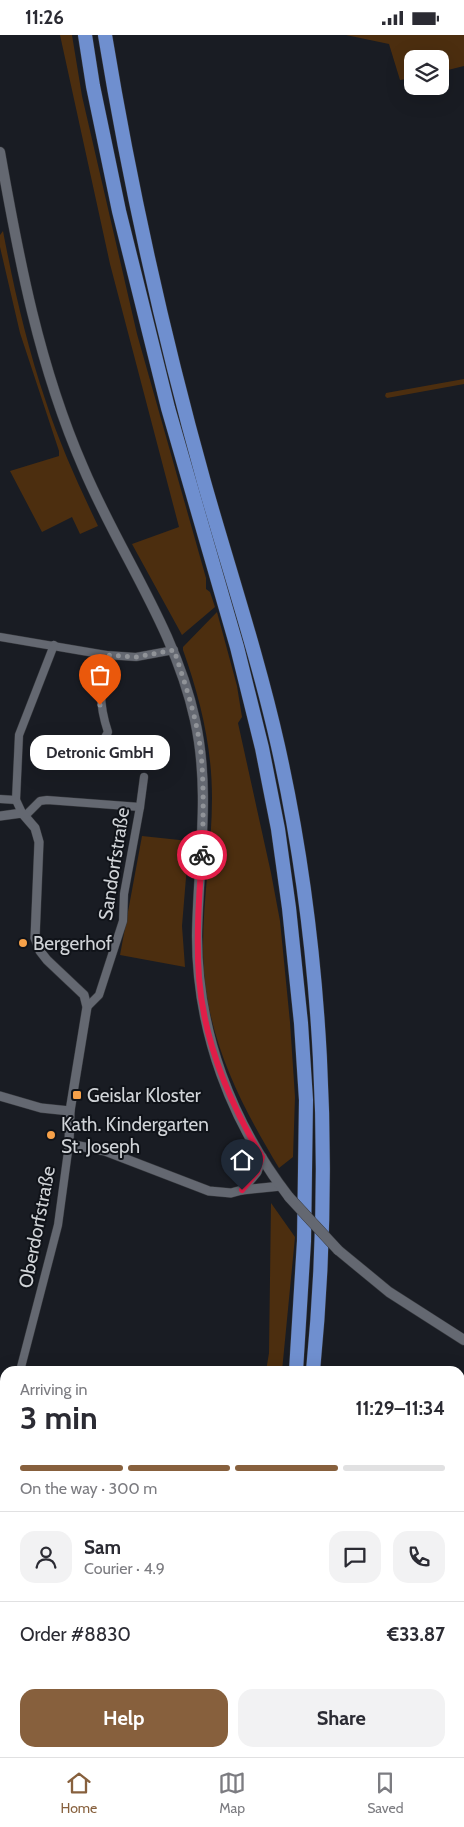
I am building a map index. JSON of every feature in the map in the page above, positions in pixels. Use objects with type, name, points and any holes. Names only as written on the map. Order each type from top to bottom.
[{"type":"highway","points":[[85,35],[93,86],[121,221],[168,408],[236,647],[262,748],[278,829],[289,907],[301,1023],[306,1100],[304,1241],[296,1366]]},
{"type":"highway","points":[[106,35],[117,106],[154,288],[204,481],[252,646],[276,738],[302,887],[318,1025],[322,1136],[323,1191],[320,1276],[313,1366]]},
{"type":"main road","points":[[0,152],[20,265],[45,366],[60,410],[84,470],[174,650],[195,720],[202,764],[204,810],[197,936],[199,979],[205,1022],[217,1068],[243,1125],[262,1157],[289,1197],[314,1225],[338,1250],[389,1292],[464,1340]]},
{"type":"street","points":[[0,637],[106,655],[136,657],[174,650]]},
{"type":"street","points":[[54,645],[19,735],[16,800],[35,828],[39,842],[36,938],[40,951],[84,995],[86,1007]]},
{"type":"street","points":[[101,745],[108,732],[102,715],[100,695],[106,655]]},
{"type":"street","name":"Sandorfstraße","points":[[86,1007],[100,995],[123,921],[124,894],[144,777]]},
{"type":"street","points":[[0,799],[16,800]]},
{"type":"street","points":[[0,815],[24,814],[40,801],[47,800],[140,807]]},
{"type":"street","name":"Oberdorfstraße","points":[[21,1366],[58,1225],[69,1143],[70,1111],[86,1007]]},
{"type":"street","points":[[0,1096],[41,1108],[70,1111]]},
{"type":"street","points":[[69,1143],[105,1151],[209,1191],[231,1193],[281,1186]]},
{"type":"street","points":[[242,1190],[257,1172],[262,1157]]},
{"type":"shaded area","points":[[60,35],[72,35],[82,96],[137,334],[206,578],[206,589],[210,592],[215,607],[182,635],[132,544],[179,527],[110,264]]},
{"type":"shaded area","points":[[346,35],[464,35],[464,66],[449,70],[449,50],[404,50],[404,79],[400,80],[389,44]]},
{"type":"shaded area","points":[[3,231],[22,317],[39,381],[64,450],[98,526],[80,534],[72,517],[42,532],[10,471],[59,456],[59,451],[20,333],[0,247],[0,235]]},
{"type":"shaded area","points":[[464,379],[464,384],[387,398],[385,396],[386,393]]},
{"type":"shaded area","points":[[217,612],[237,686],[242,717],[238,723],[280,921],[295,1097],[293,1157],[279,1168],[242,1102],[232,1079],[215,1032],[205,983],[203,937],[212,798],[210,760],[204,723],[183,647]]},
{"type":"shaded area","points":[[142,836],[189,841],[182,926],[185,967],[120,955]]},
{"type":"shaded area","points":[[271,1203],[295,1237],[282,1366],[267,1366],[269,1353]]},
{"type":"way so far","points":[[100,705],[100,685],[106,655],[136,657],[174,650],[195,720],[202,764],[204,810],[202,855]]},
{"type":"place","name":"Detronic GmbH","points":[[100,705]]},
{"type":"place","name":"Bergerhof","points":[[23,943]]},
{"type":"place","name":"Geislar Kloster","points":[[77,1095]]},
{"type":"place","name":"Kath. Kindergarten St. Joseph","points":[[51,1135]]},
{"type":"route","points":[[202,855],[197,936],[199,979],[205,1022],[217,1068],[243,1125],[262,1157],[257,1172],[242,1190]]}]
